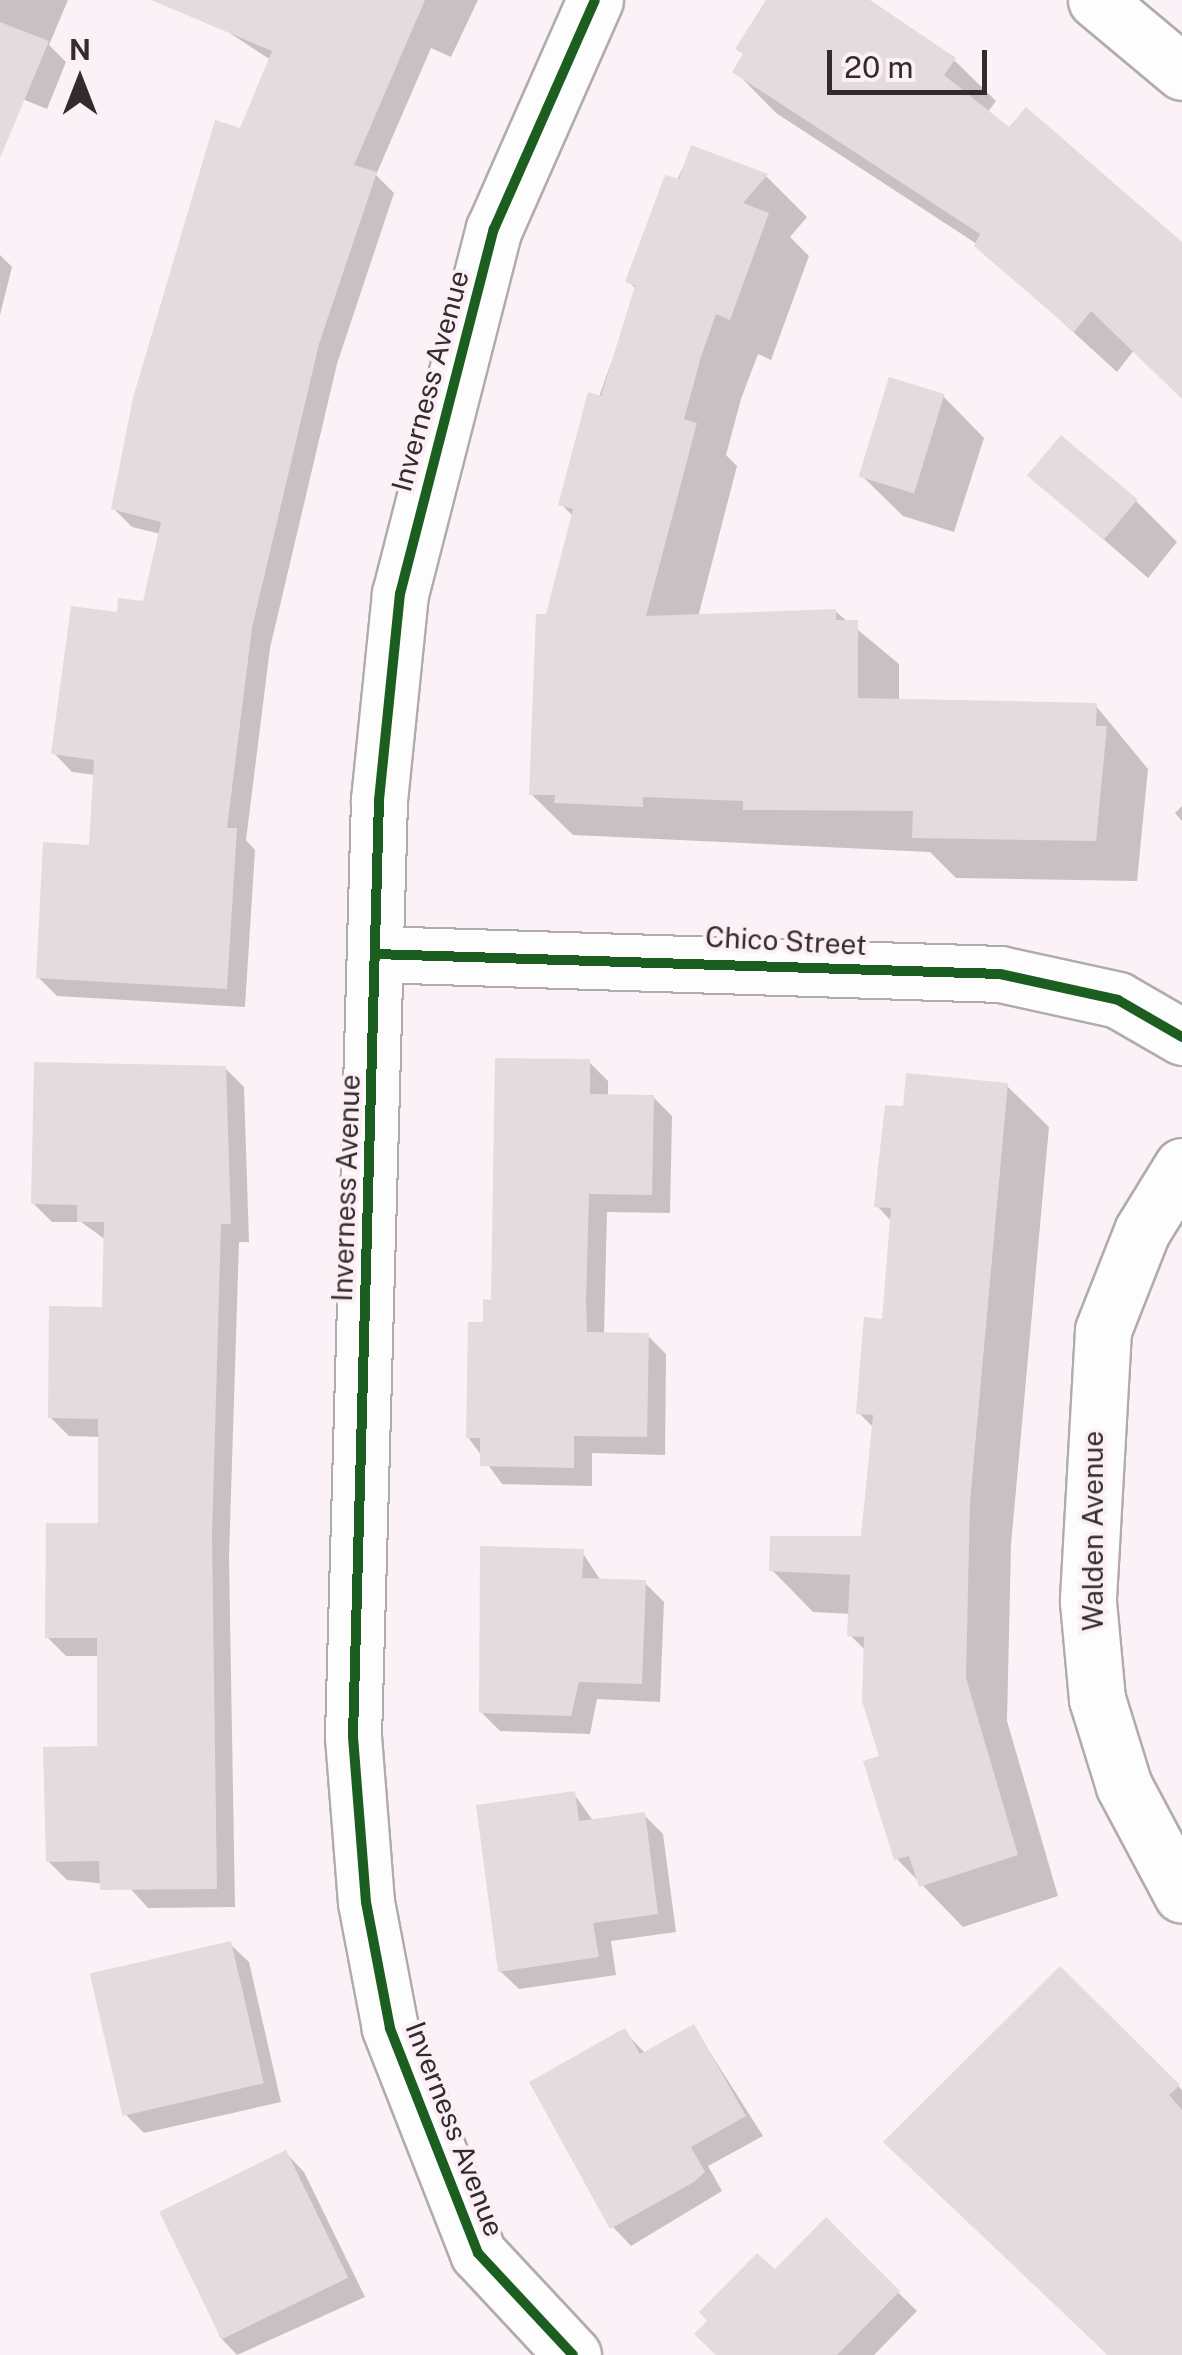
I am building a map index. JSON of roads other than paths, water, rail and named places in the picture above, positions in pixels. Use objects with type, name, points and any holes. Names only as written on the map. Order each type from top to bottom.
[{"type":"street","name":"Inverness Avenue","points":[[573,2355],[478,2252],[390,2028],[366,1902],[353,1736],[374,954],[400,594],[444,398],[494,228],[594,0]]},
{"type":"street","points":[[1096,0],[1182,72]]},
{"type":"street","name":"Chico Street","points":[[374,954],[1000,974],[1118,1000],[1182,1037]]},
{"type":"street","name":"Walden Avenue","points":[[1182,1166],[1142,1231],[1103,1330],[1088,1583],[1098,1699],[1124,1786],[1182,1896]]}]
